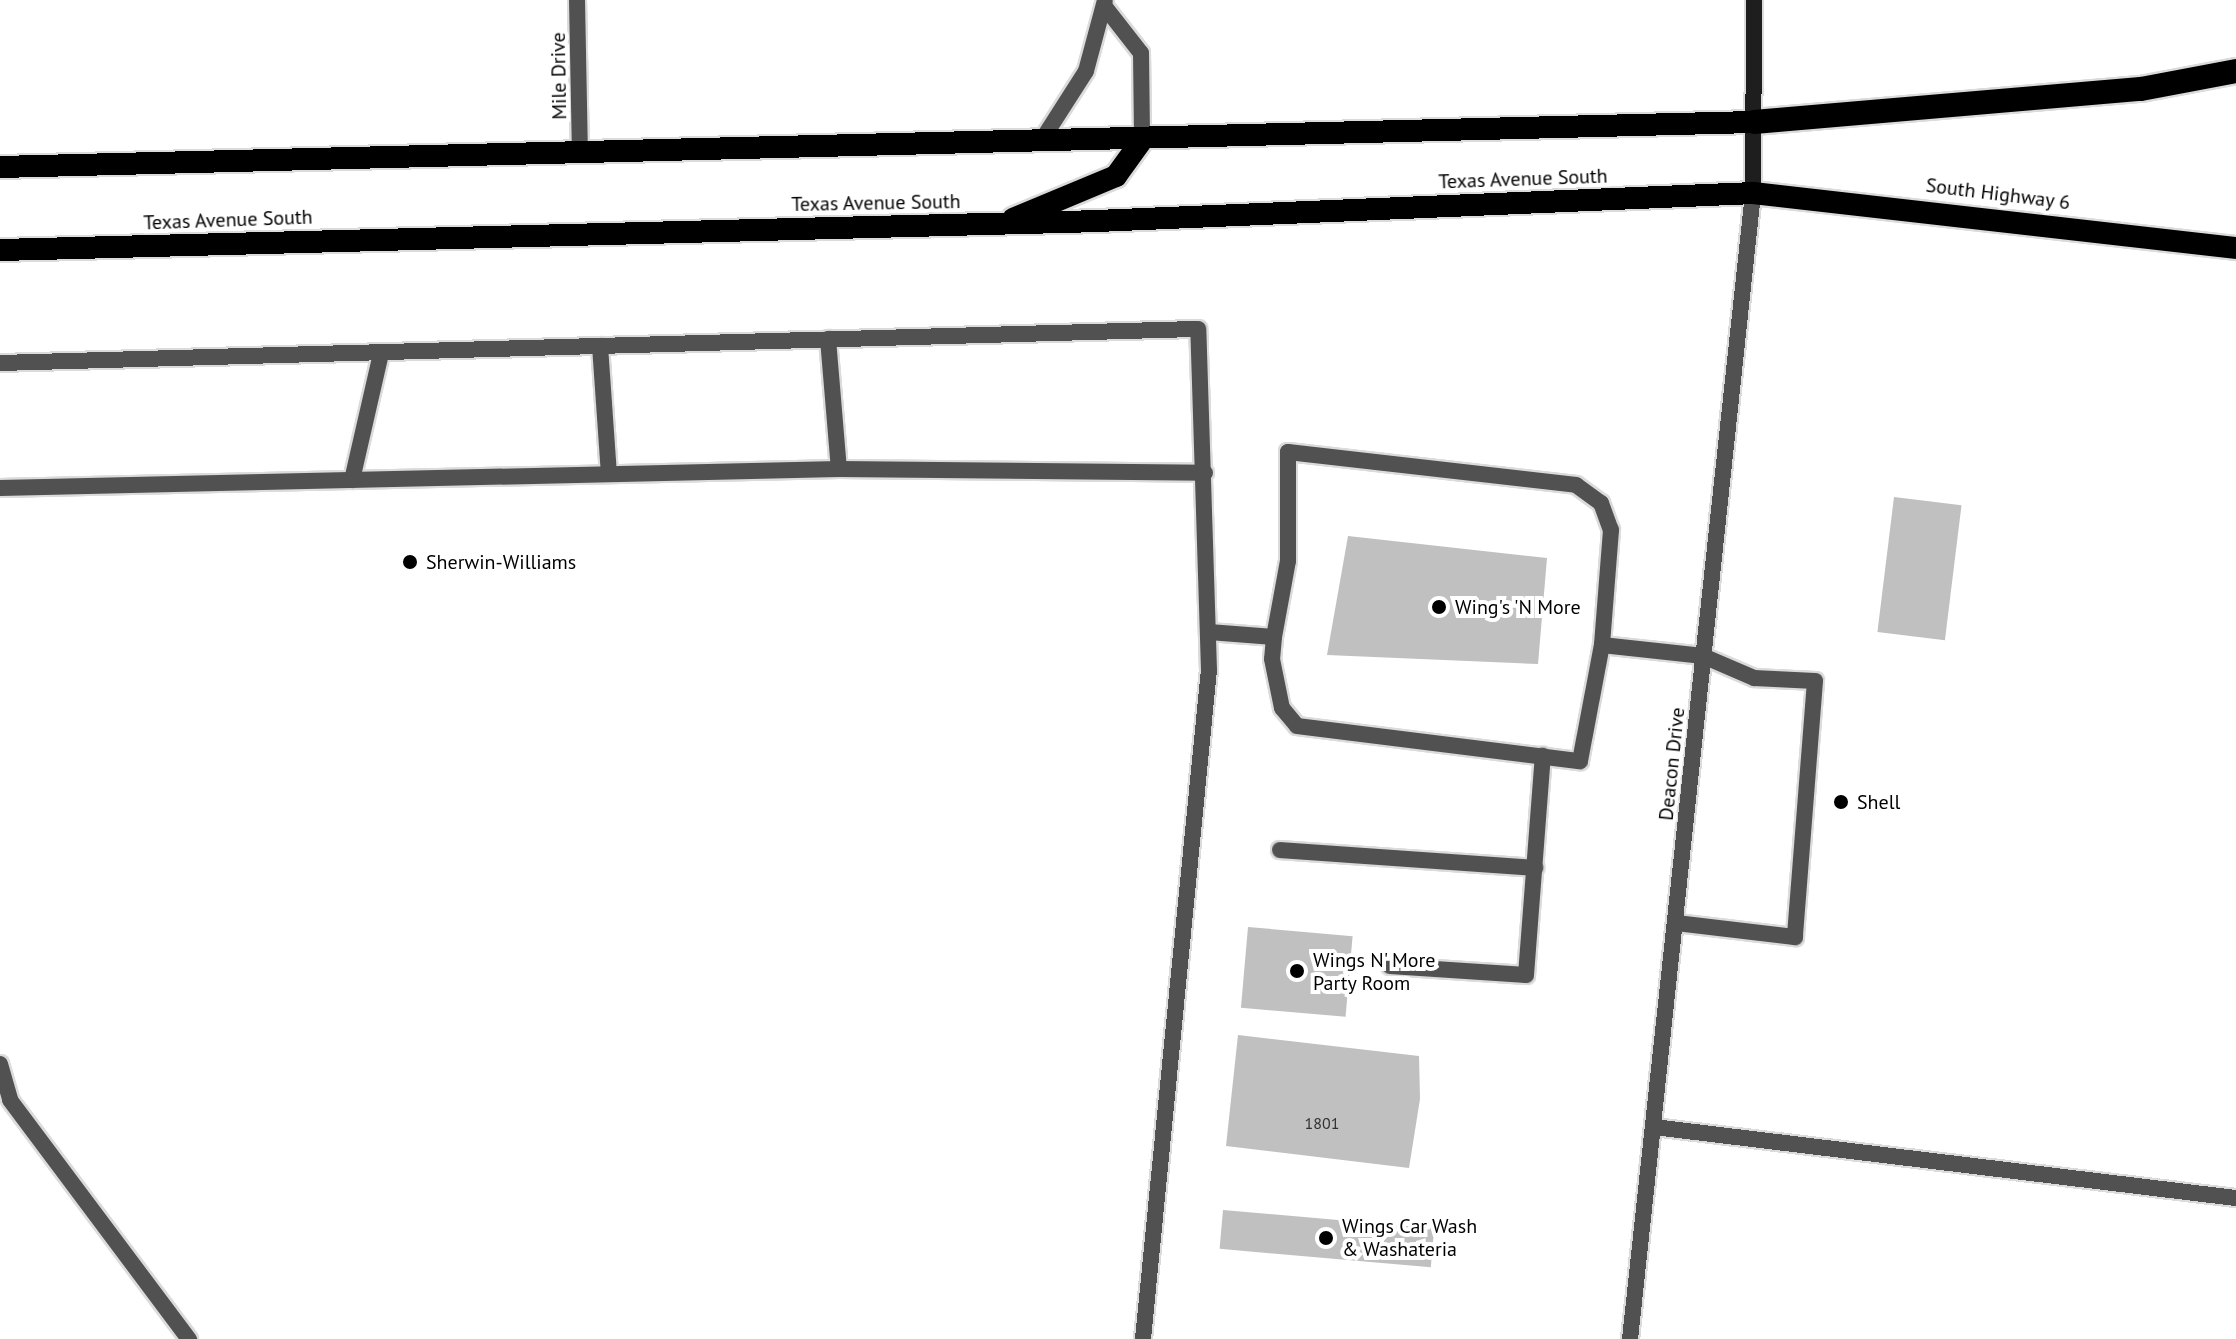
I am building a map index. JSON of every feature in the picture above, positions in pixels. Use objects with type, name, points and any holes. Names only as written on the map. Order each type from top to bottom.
[{"type":"highway","points":[[3,169],[580,151],[1040,143],[1754,122],[2141,89],[2236,71]]},
{"type":"highway","points":[[1001,224],[1116,176],[1142,140]]},
{"type":"highway","name":"Texas Avenue South","points":[[0,250],[1001,224],[1753,193]]},
{"type":"highway","name":"South Highway 6","points":[[1753,193],[2236,248]]},
{"type":"main road","points":[[1753,193],[1754,0]]},
{"type":"street","name":"Mile Drive","points":[[577,0],[580,151]]},
{"type":"street","points":[[1105,3],[1141,53],[1142,140]]},
{"type":"street","points":[[1040,143],[1086,71],[1105,3]]},
{"type":"street","name":"Deacon Drive","points":[[1630,1339],[1753,193]]},
{"type":"street","points":[[0,363],[1198,329],[1209,632],[1143,1339]]},
{"type":"street","points":[[828,339],[839,469]]},
{"type":"street","points":[[600,346],[609,474]]},
{"type":"street","points":[[352,480],[381,353]]},
{"type":"street","points":[[1288,452],[1576,485],[1601,503],[1611,530],[1602,645],[1580,761],[1297,726],[1282,708],[1272,659],[1288,561],[1288,452]]},
{"type":"street","points":[[0,488],[839,469],[1205,473]]},
{"type":"street","points":[[1209,632],[1274,637]]},
{"type":"street","points":[[1602,645],[1703,656],[1754,678],[1815,681],[1795,937],[1676,923]]},
{"type":"street","points":[[1390,966],[1526,975],[1543,756]]},
{"type":"street","points":[[1280,850],[1535,868]]},
{"type":"street","points":[[0,1064],[10,1100],[189,1339]]},
{"type":"street","points":[[1654,1127],[2236,1198]]},
{"type":"building","points":[[1894,497],[1961,505],[1945,640],[1877,632]]},
{"type":"building","name":"Wing's 'N More","points":[[1348,536],[1547,558],[1538,664],[1327,655]]},
{"type":"building","name":"Wings N' More Party Room","points":[[1248,927],[1353,936],[1346,1017],[1241,1008]]},
{"type":"building","name":"Wings Car Wash & Washateria","points":[[1238,1035],[1419,1056],[1420,1099],[1409,1168],[1226,1146]]},
{"type":"building","name":"Wings Car Wash & Washateria","points":[[1223,1210],[1434,1228],[1431,1267],[1220,1249]]},
{"type":"place","name":"Sherwin-Williams","points":[[410,562]]},
{"type":"place","name":"Wing's 'N More","points":[[1439,607]]},
{"type":"place","name":"Shell","points":[[1841,802]]},
{"type":"place","name":"Wings N' More Party Room","points":[[1297,971]]},
{"type":"place","name":"Wings Car Wash & Washateria","points":[[1326,1238]]}]
